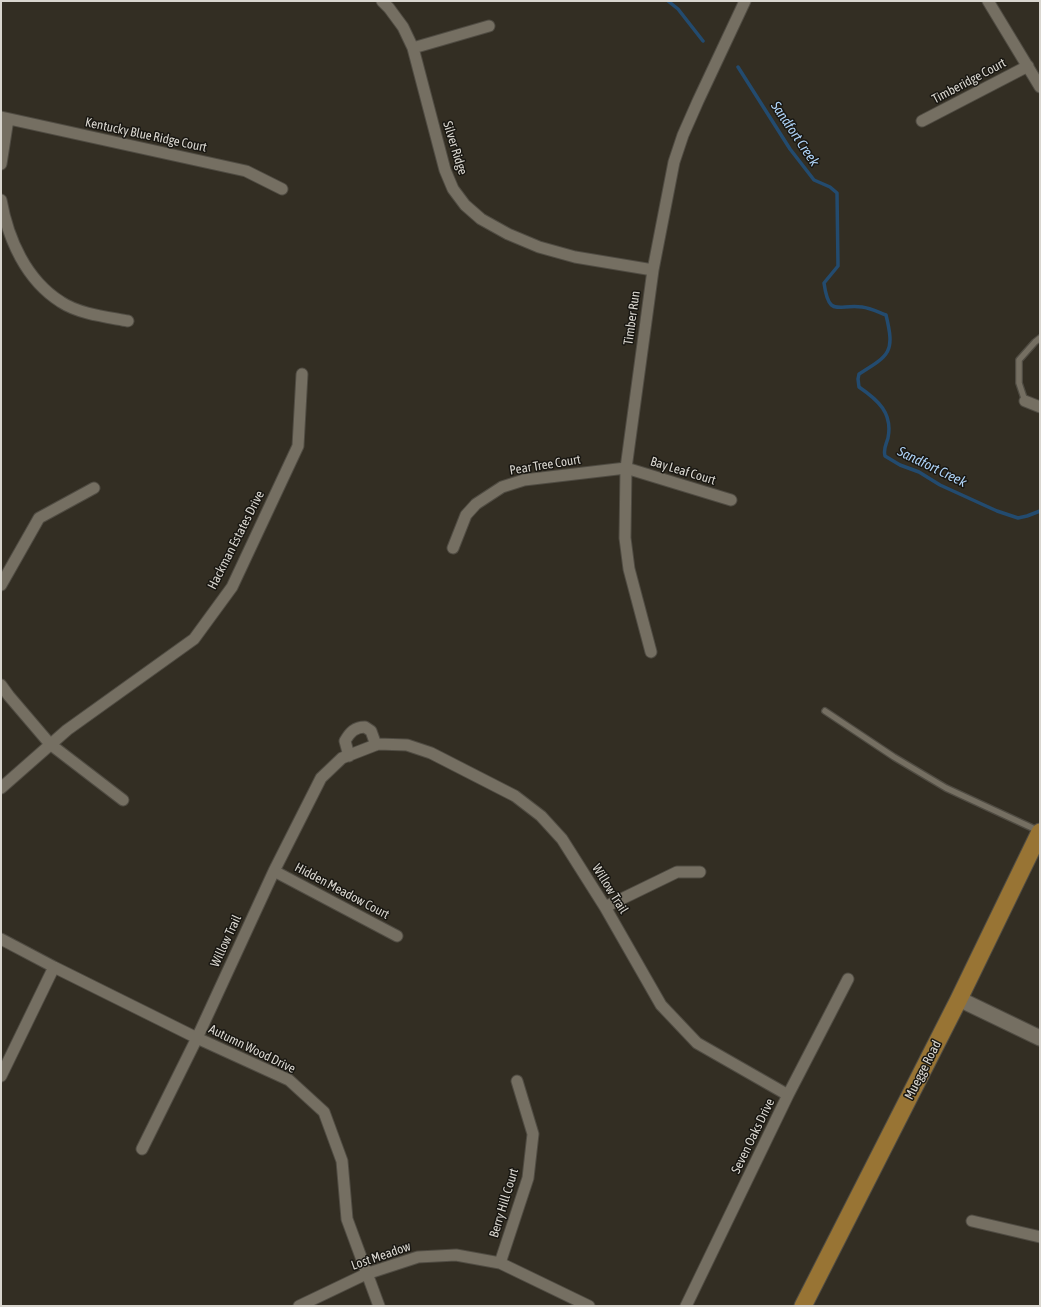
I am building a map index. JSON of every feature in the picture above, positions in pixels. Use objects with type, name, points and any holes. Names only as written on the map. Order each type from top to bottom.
[{"type":"main road","name":"Muegge Road","points":[[803,1306],[959,999],[1040,832]]},
{"type":"street","name":"Silver Ridge","points":[[382,1],[390,8],[403,27],[412,48],[445,170],[453,189],[465,205],[481,219],[508,234],[539,247],[575,257],[653,270]]},
{"type":"street","name":"Timber Run","points":[[651,652],[629,569],[624,538],[626,468],[653,270],[674,162],[683,135],[745,1]]},
{"type":"street","points":[[989,1],[1040,87]]},
{"type":"street","points":[[412,48],[489,26]]},
{"type":"street","name":"Timberidge Court","points":[[922,121],[1028,66]]},
{"type":"street","points":[[1,164],[5,118]]},
{"type":"street","name":"Kentucky Blue Ridge Court","points":[[5,118],[246,171],[282,189]]},
{"type":"street","points":[[1,200],[11,237],[29,273],[43,288],[62,303],[86,312],[128,321]]},
{"type":"street","name":"Hackman Estates Drive","points":[[1,788],[67,730],[194,639],[232,587],[298,446],[302,374]]},
{"type":"street","points":[[1025,401],[1040,407]]},
{"type":"street","name":"Bay Leaf Court","points":[[626,468],[732,500]]},
{"type":"street","name":"Pear Tree Court","points":[[454,548],[466,515],[476,504],[502,487],[524,480],[626,468]]},
{"type":"street","points":[[1,585],[40,518],[94,488]]},
{"type":"street","points":[[1,685],[50,744],[123,800]]},
{"type":"street","points":[[349,756],[345,741],[350,733],[358,727],[365,726],[371,731],[376,745]]},
{"type":"street","name":"Willow Trail","points":[[142,1149],[197,1038],[274,871],[321,778],[342,758],[376,745],[406,745],[431,753],[515,796],[541,816],[562,839],[605,907],[662,1005],[697,1043],[788,1095]]},
{"type":"street","name":"Hidden Meadow Court","points":[[274,871],[397,936]]},
{"type":"street","points":[[605,907],[677,872],[700,872]]},
{"type":"street","name":"Autumn Wood Drive","points":[[1,939],[54,968],[197,1038],[289,1080],[324,1112],[342,1161],[347,1219],[379,1306]]},
{"type":"street","points":[[1,1076],[54,968]]},
{"type":"street","name":"Seven Oaks Drive","points":[[686,1306],[788,1095],[848,979]]},
{"type":"street","points":[[959,999],[1040,1038]]},
{"type":"street","name":"Berry Hill Court","points":[[500,1263],[528,1178],[533,1134],[517,1080]]},
{"type":"street","points":[[972,1221],[1040,1237]]},
{"type":"street","name":"Lost Meadow","points":[[299,1306],[366,1274],[418,1257],[456,1255],[500,1263]]},
{"type":"street","points":[[500,1263],[589,1306]]},
{"type":"lane","points":[[1025,401],[1019,383],[1019,360],[1040,338]]},
{"type":"lane","points":[[825,711],[894,757],[946,788],[1040,832]]},
{"type":"waterway","name":"Sandfort Creek","points":[[668,1],[678,9],[703,41]]},
{"type":"waterway","name":"Sandfort Creek","points":[[738,67],[790,149],[814,180],[830,187],[837,193],[838,266],[824,283],[829,301],[836,307],[862,307],[886,315],[890,337],[888,351],[878,362],[859,374],[858,379],[859,387],[878,402],[886,414],[889,429],[884,454],[885,456],[900,465],[919,472],[940,485],[997,511],[1018,518],[1040,511]]}]
